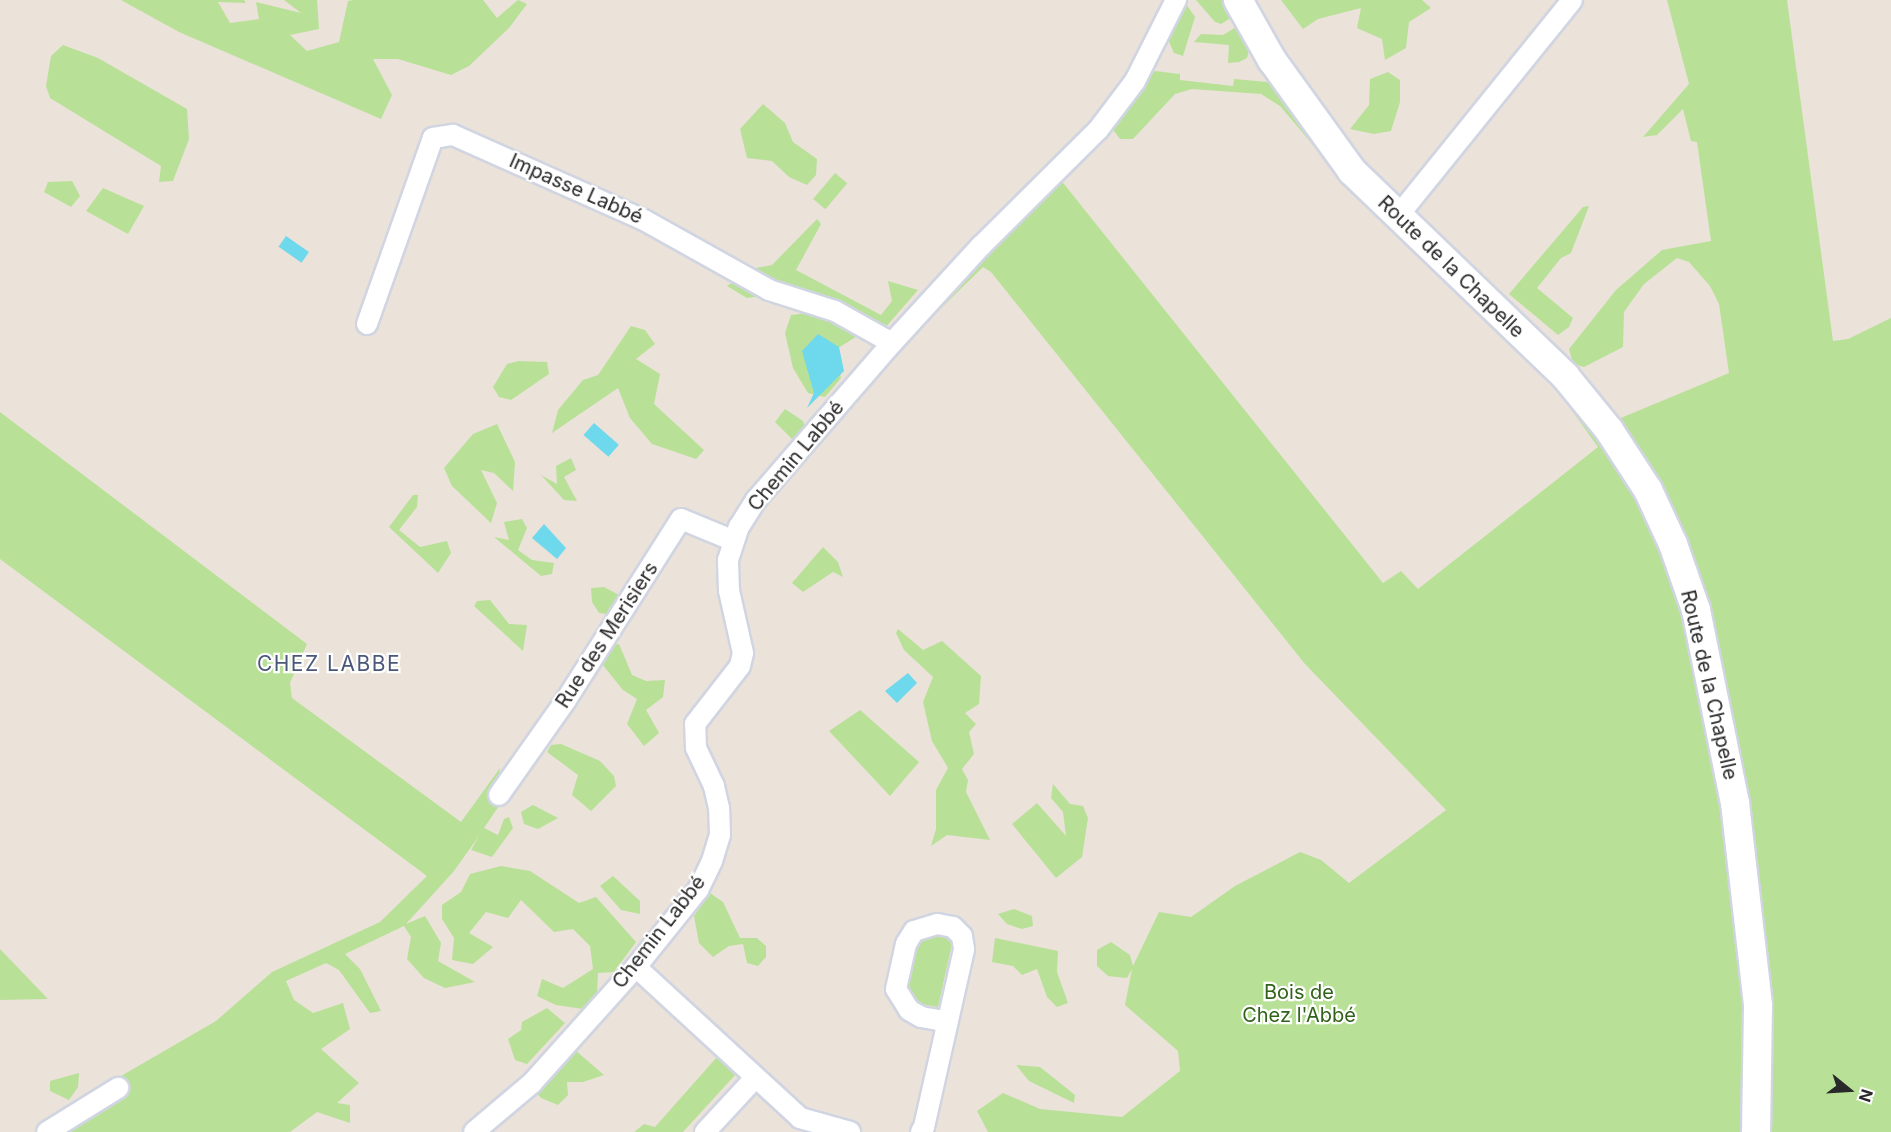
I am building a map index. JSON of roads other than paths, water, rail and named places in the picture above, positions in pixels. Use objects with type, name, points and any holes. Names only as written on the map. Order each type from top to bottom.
[{"type":"main road","name":"Route de la Chapelle","points":[[1238,0],[1311,117],[1352,171],[1565,376],[1609,430],[1642,482],[1673,544],[1696,610],[1734,802],[1758,1006],[1756,1132]]},
{"type":"street","name":"Chemin Labbé","points":[[474,1132],[532,1083],[636,967],[698,890],[712,861],[720,834],[717,802],[696,748],[695,724],[740,666],[743,653],[729,591],[732,540],[756,500],[892,343],[981,246],[1098,130],[1135,81],[1176,0]]},
{"type":"street","points":[[1398,216],[1572,0]]},
{"type":"street","name":"Impasse Labbé","points":[[367,324],[433,138],[453,135],[644,220],[769,290],[835,311],[892,343]]},
{"type":"street","name":"Rue des Merisiers","points":[[499,795],[566,700],[681,519],[732,540]]},
{"type":"street","points":[[921,1132],[948,1022],[964,949],[962,936],[953,927],[938,924],[914,931],[906,944],[896,989],[909,1010],[921,1017],[948,1022]]},
{"type":"street","points":[[636,967],[800,1118],[850,1132]]},
{"type":"street","points":[[705,1132],[755,1078]]},
{"type":"street","points":[[47,1132],[118,1088]]},
{"type":"water","points":[[286,236],[309,252],[301,263],[279,247]]},
{"type":"water","points":[[818,334],[839,347],[844,371],[807,408],[814,393],[802,351]]},
{"type":"water","points":[[594,423],[619,445],[608,457],[584,435]]},
{"type":"water","points":[[544,524],[566,548],[557,559],[532,538]]},
{"type":"water","points":[[908,673],[917,683],[897,703],[885,691]]},
{"type":"district","name":"CHEZ LABBE","points":[[329,664]]},
{"type":"park label","name":"Bois de Chez l'Abbé","points":[[1299,1004]]}]
